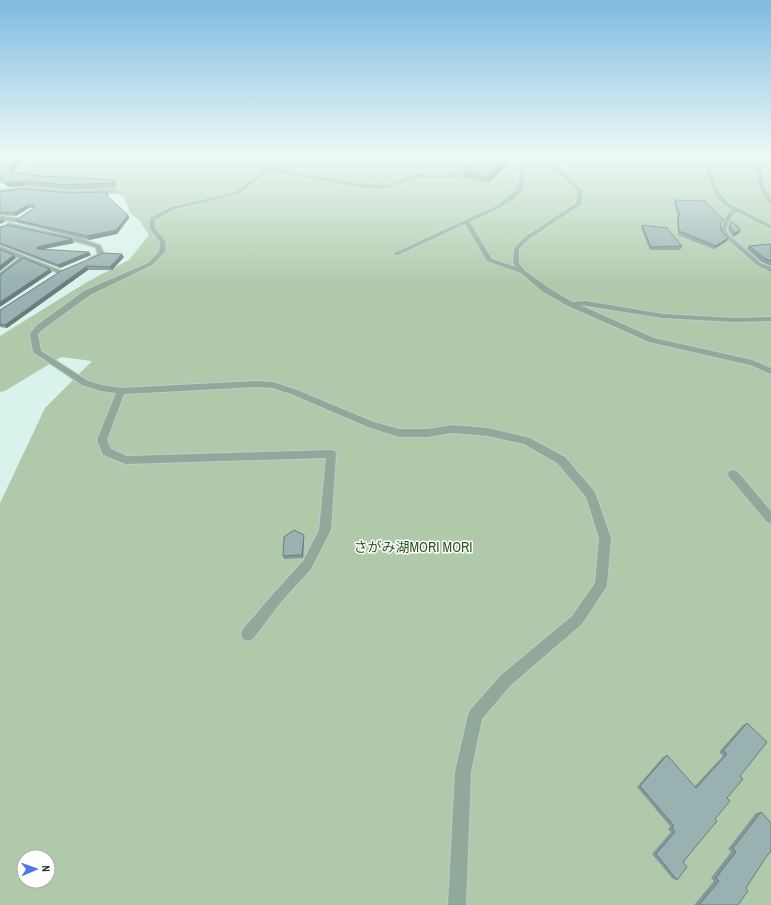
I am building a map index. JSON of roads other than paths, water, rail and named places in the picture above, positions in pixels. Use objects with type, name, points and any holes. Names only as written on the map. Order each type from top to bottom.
[{"type":"street","points":[[210,199],[173,208],[152,220],[152,228],[163,242],[162,252],[150,264],[87,293],[39,328],[34,334],[37,352],[85,384],[101,388],[121,391],[256,384],[273,385],[294,392],[371,425],[399,433],[426,433],[453,429],[488,432],[527,441],[561,460],[591,495],[605,538],[602,585],[577,620],[506,680],[475,716],[463,772],[457,905]]},
{"type":"street","points":[[396,254],[500,206],[508,199]]},
{"type":"street","points":[[579,199],[579,204],[527,238],[516,248],[516,263],[523,272],[546,290],[569,303],[652,340],[752,363],[771,371]]},
{"type":"street","points":[[722,199],[726,204],[771,227]]},
{"type":"street","points":[[739,210],[731,213],[723,229],[725,235],[759,264],[771,270]]},
{"type":"street","points":[[0,218],[19,218],[7,225],[79,240],[98,246],[102,255],[81,263]]},
{"type":"street","points":[[466,221],[490,260],[523,272]]},
{"type":"street","points":[[0,248],[60,272]]},
{"type":"street","points":[[0,276],[24,258]]},
{"type":"street","points":[[569,303],[586,303],[663,316],[734,320],[771,319]]},
{"type":"street","points":[[121,391],[102,440],[107,452],[126,460],[331,454],[325,530],[307,565],[277,598],[248,634]]},
{"type":"street","points":[[733,474],[771,519]]},
{"type":"park label","name":"さがみ湖MORI MORI","points":[[413,547]]}]
